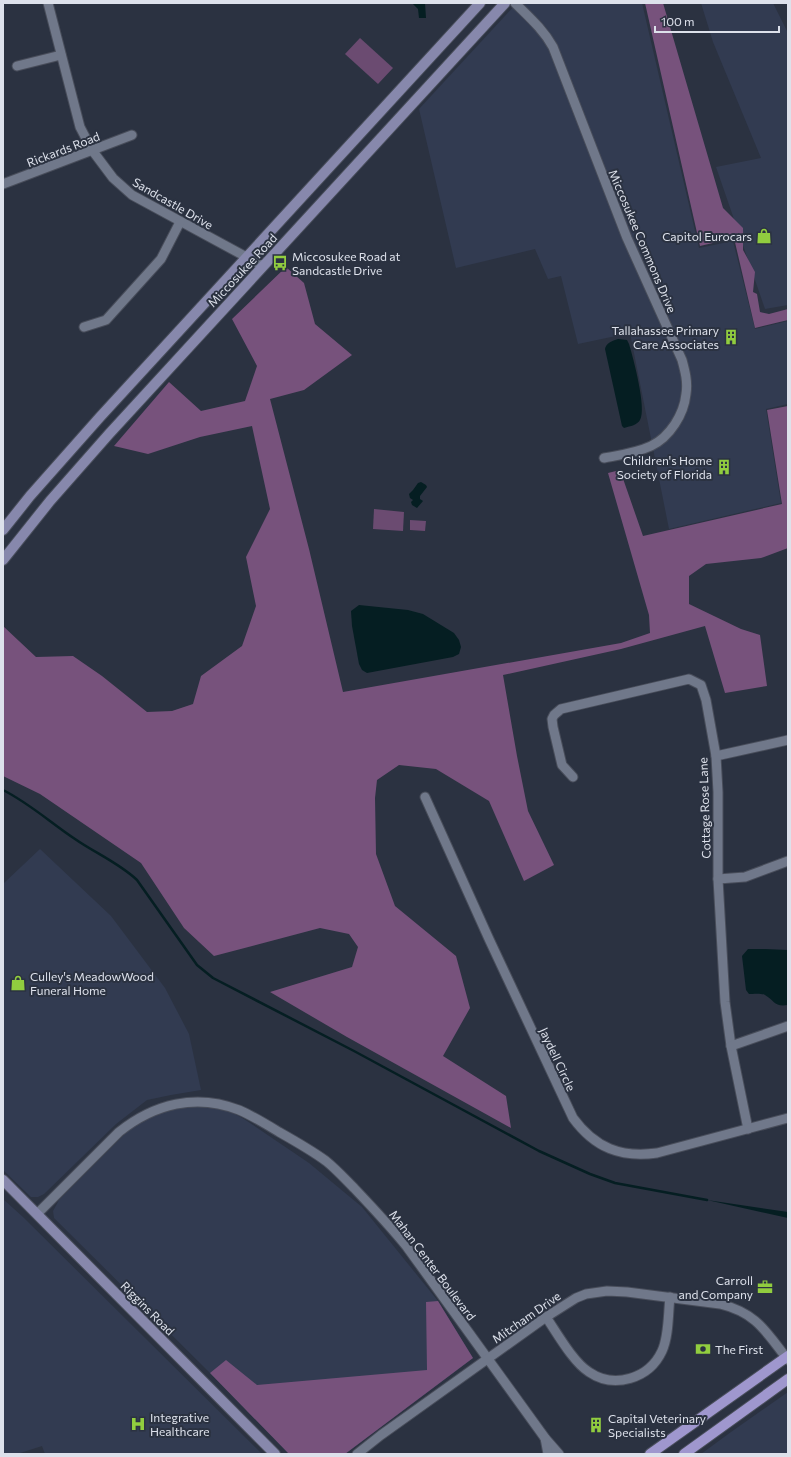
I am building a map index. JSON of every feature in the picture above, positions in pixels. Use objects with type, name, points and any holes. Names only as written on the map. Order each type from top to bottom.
[{"type":"main road","points":[[650,1454],[787,1358]]},
{"type":"main road","points":[[684,1454],[788,1379]]},
{"type":"street","name":"Sandcastle Drive","points":[[48,3],[80,127],[92,150],[113,178],[132,195],[263,266]]},
{"type":"street","name":"Miccosukee Road","points":[[5,527],[95,422],[480,3]]},
{"type":"street","name":"Miccosukee Road","points":[[3,560],[50,501],[109,434],[505,3]]},
{"type":"street","name":"Miccosukee Commons Drive","points":[[515,3],[547,36],[627,238],[682,360],[685,372],[686,393],[683,407],[673,427],[665,436],[653,445],[640,450],[604,458]]},
{"type":"street","points":[[17,66],[61,55]]},
{"type":"street","name":"Rickards Road","points":[[3,184],[132,135]]},
{"type":"street","points":[[84,327],[106,320],[161,259],[180,222]]},
{"type":"street","points":[[5,527],[22,536]]},
{"type":"street","name":"Cottage Rose Lane","points":[[573,778],[562,765],[553,727],[552,719],[561,709],[690,679],[701,685],[706,700],[716,756],[718,792],[718,879],[725,1002],[731,1046],[748,1128]]},
{"type":"street","points":[[716,756],[788,740]]},
{"type":"street","name":"Jaydell Circle","points":[[425,797],[549,1068],[573,1118],[580,1128],[604,1147],[627,1154],[644,1155],[657,1153],[788,1118]]},
{"type":"street","points":[[718,879],[745,877],[788,861]]},
{"type":"street","points":[[731,1046],[788,1026]]},
{"type":"street","name":"Mahan Center Boulevard","points":[[37,1214],[120,1132],[131,1122],[145,1114],[160,1108],[191,1102],[220,1104],[250,1115],[312,1152],[336,1170],[390,1225],[545,1438],[559,1454]]},
{"type":"street","name":"Riggins Road","points":[[3,1180],[275,1454]]},
{"type":"street","name":"Mitcham Drive","points":[[357,1454],[565,1303],[596,1292],[627,1292],[670,1297],[720,1304],[739,1310],[754,1320],[768,1333],[787,1358]]},
{"type":"street","points":[[546,1317],[581,1365],[589,1372],[609,1380],[626,1380],[652,1366],[662,1351],[665,1341],[670,1297]]},
{"type":"street","name":"Mahan Center Boulevard","points":[[545,1438],[548,1454]]},
{"type":"shaded area","points":[[412,3],[425,3],[426,18],[419,18],[418,9]]},
{"type":"shaded area","points":[[517,3],[642,3],[699,248],[733,241],[755,329],[788,321],[788,404],[766,409],[781,503],[669,529],[630,333],[578,344],[561,276],[548,279],[535,249],[456,268],[419,109]]},
{"type":"shaded area","points":[[645,3],[663,3],[723,208],[743,228],[743,250],[755,272],[753,292],[757,294],[760,312],[769,314],[788,309],[788,320],[755,328],[734,238],[700,246]]},
{"type":"shaded area","points":[[701,3],[773,3],[788,33],[788,305],[765,309],[716,167],[761,158],[713,42]]},
{"type":"shaded area","points":[[360,38],[393,68],[378,84],[345,54]]},
{"type":"shaded area","points":[[286,267],[304,283],[315,324],[352,355],[304,390],[270,399],[309,549],[343,692],[621,643],[650,633],[649,615],[608,473],[620,470],[643,536],[782,504],[767,410],[788,406],[788,548],[761,558],[706,564],[689,576],[689,604],[741,629],[760,635],[767,686],[725,693],[705,626],[621,649],[503,675],[528,811],[554,865],[524,881],[489,801],[436,769],[399,765],[377,780],[375,798],[376,854],[395,906],[456,956],[470,1008],[443,1056],[506,1096],[511,1128],[347,1037],[270,992],[352,967],[358,947],[349,934],[320,928],[214,956],[184,928],[141,863],[40,794],[3,776],[3,626],[36,657],[73,656],[102,676],[147,712],[172,711],[193,704],[201,676],[242,646],[256,606],[246,557],[270,509],[252,426],[200,437],[148,454],[114,446],[169,382],[201,411],[245,401],[257,366],[232,319]]},
{"type":"shaded area","points":[[618,339],[627,340],[629,344],[639,383],[642,405],[642,414],[639,422],[624,428],[622,426],[605,349],[608,344]]},
{"type":"shaded area","points":[[421,482],[427,487],[420,496],[420,499],[423,501],[417,508],[412,505],[411,502],[413,500],[410,498],[409,494],[418,483]]},
{"type":"shaded area","points":[[374,509],[404,512],[403,531],[373,529]]},
{"type":"shaded area","points":[[410,520],[426,521],[425,531],[410,530]]},
{"type":"shaded area","points":[[359,605],[408,610],[423,614],[454,633],[459,640],[461,647],[459,654],[453,657],[367,673],[362,670],[359,664],[352,626],[351,611]]},
{"type":"shaded area","points":[[40,849],[111,916],[165,988],[189,1034],[201,1090],[147,1100],[116,1124],[44,1194],[38,1197],[31,1197],[3,1170],[3,884]]},
{"type":"shaded area","points":[[748,949],[788,950],[788,1005],[777,1004],[765,995],[749,994],[746,990],[742,956]]},
{"type":"shaded area","points":[[190,1105],[209,1106],[232,1112],[244,1119],[309,1163],[362,1207],[438,1301],[473,1358],[345,1454],[289,1454],[54,1218],[53,1211],[59,1200],[136,1123],[169,1109]]},
{"type":"shaded area","points":[[3,1199],[23,1217],[262,1454],[45,1454],[42,1446],[17,1454],[3,1454]]},
{"type":"shaded area","points":[[707,1200],[788,1212],[788,1218]]},
{"type":"shaded area","points":[[438,1301],[473,1358],[345,1454],[289,1454],[210,1373],[226,1360],[257,1385],[427,1370],[426,1302]]},
{"type":"shaded area","points":[[788,1392],[788,1454],[701,1454],[731,1432]]},
{"type":"waterway","points":[[3,790],[31,807],[66,833],[123,868],[137,880],[197,965],[213,978],[354,1051],[539,1151],[590,1174],[615,1183],[707,1200]]},
{"type":"place","name":"Capitol Eurocars","points":[[764,236]]},
{"type":"place","name":"Miccosukee Road at Sandcastle Drive","points":[[280,263]]},
{"type":"place","name":"Tallahassee Primary Care Associates","points":[[731,337]]},
{"type":"place","name":"Children's Home Society of Florida","points":[[724,467]]},
{"type":"place","name":"Culley's MeadowWood Funeral Home","points":[[18,983]]},
{"type":"place","name":"Carroll and Company","points":[[765,1287]]},
{"type":"place","name":"The First","points":[[703,1349]]},
{"type":"place","name":"Integrative Healthcare","points":[[138,1424]]},
{"type":"place","name":"Capital Veterinary Specialists","points":[[596,1425]]}]
